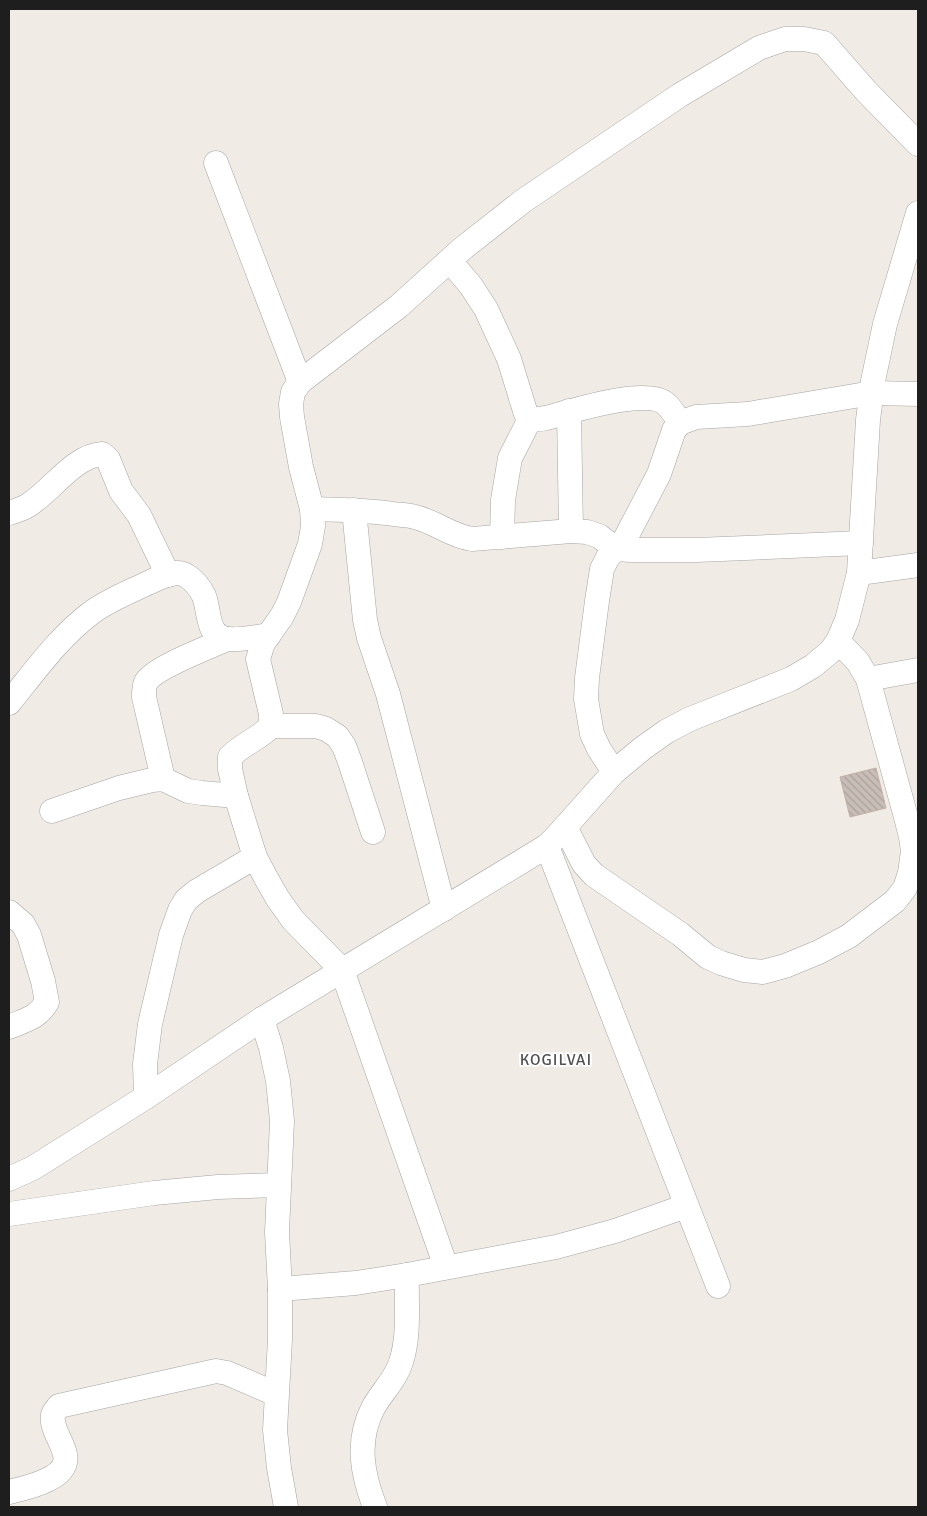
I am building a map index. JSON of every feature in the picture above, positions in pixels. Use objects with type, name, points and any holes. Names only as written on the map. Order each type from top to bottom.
[{"type":"street","points":[[446,1267],[342,970],[293,920],[274,892],[255,857],[236,796],[230,769],[230,757],[237,749],[263,734],[271,726],[271,714],[258,659],[263,643],[282,616],[289,602],[310,544],[313,526],[312,509],[301,467],[292,417],[291,404],[294,392],[300,382],[399,306],[523,201],[680,95],[759,48],[785,39],[804,39],[824,43],[866,91],[918,144]]},
{"type":"street","points":[[216,163],[300,382]]},
{"type":"street","points":[[9,1179],[33,1168],[146,1097],[262,1019],[547,846],[614,772],[667,731],[690,719],[791,679],[813,666],[831,651],[838,641],[847,620],[859,573],[868,420],[872,393],[884,324],[918,214]]},
{"type":"street","points":[[450,261],[471,286],[486,309],[509,359],[526,414],[530,419],[538,420],[569,411],[631,398],[647,397],[666,404],[680,423]]},
{"type":"street","points":[[614,772],[592,734],[586,699],[586,678],[602,570],[608,557],[624,541],[659,474],[674,430],[680,423],[696,417],[748,414],[872,393],[918,394]]},
{"type":"street","points":[[569,411],[571,530]]},
{"type":"street","points":[[502,537],[503,500],[510,458],[530,419]]},
{"type":"street","points":[[9,513],[27,506],[79,462],[97,454],[102,454],[108,459],[121,490],[139,515],[168,575]]},
{"type":"street","points":[[312,509],[354,510],[414,516],[438,525],[450,533],[472,539],[571,530],[587,532],[599,536],[616,549],[631,550],[697,550],[861,543]]},
{"type":"street","points":[[354,510],[365,620],[369,638],[388,694],[444,909]]},
{"type":"street","points":[[859,573],[918,565]]},
{"type":"street","points":[[9,703],[63,636],[92,612],[113,599],[176,572],[183,573],[194,581],[204,597],[215,633],[227,639]]},
{"type":"street","points":[[163,779],[144,697],[144,687],[147,680],[158,671],[227,639],[269,635]]},
{"type":"street","points":[[565,827],[584,864],[594,875],[680,934],[708,957],[721,963],[744,970],[763,972],[785,966],[849,936],[895,901],[905,888],[916,851],[868,679],[858,662],[838,641]]},
{"type":"street","points":[[868,679],[918,670]]},
{"type":"street","points":[[271,726],[316,726],[326,729],[337,736],[344,746],[373,832]]},
{"type":"street","points":[[52,811],[119,788],[163,779],[202,794],[236,796]]},
{"type":"street","points":[[547,846],[718,1286]]},
{"type":"street","points":[[146,1097],[145,1064],[150,1024],[171,935],[180,910],[186,900],[197,890],[255,857]]},
{"type":"street","points":[[9,912],[23,924],[29,935],[43,981],[47,1002],[42,1012],[9,1027]]},
{"type":"street","points":[[262,1019],[276,1072],[282,1121],[278,1185],[277,1232],[280,1289],[275,1430],[286,1507]]},
{"type":"street","points":[[9,1214],[154,1193],[218,1187],[278,1185]]},
{"type":"street","points":[[280,1289],[356,1283],[556,1247],[615,1231],[686,1206]]},
{"type":"street","points":[[375,1507],[366,1485],[363,1466],[363,1439],[373,1409],[401,1363],[406,1338],[407,1275]]},
{"type":"street","points":[[9,1492],[46,1481],[63,1466],[65,1459],[64,1451],[53,1420],[53,1415],[59,1406],[216,1371],[276,1394]]},
{"type":"building","points":[[876,768],[886,808],[850,817],[840,777]]},
{"type":"district","name":"KOGILVAI","points":[[556,1059]]}]
